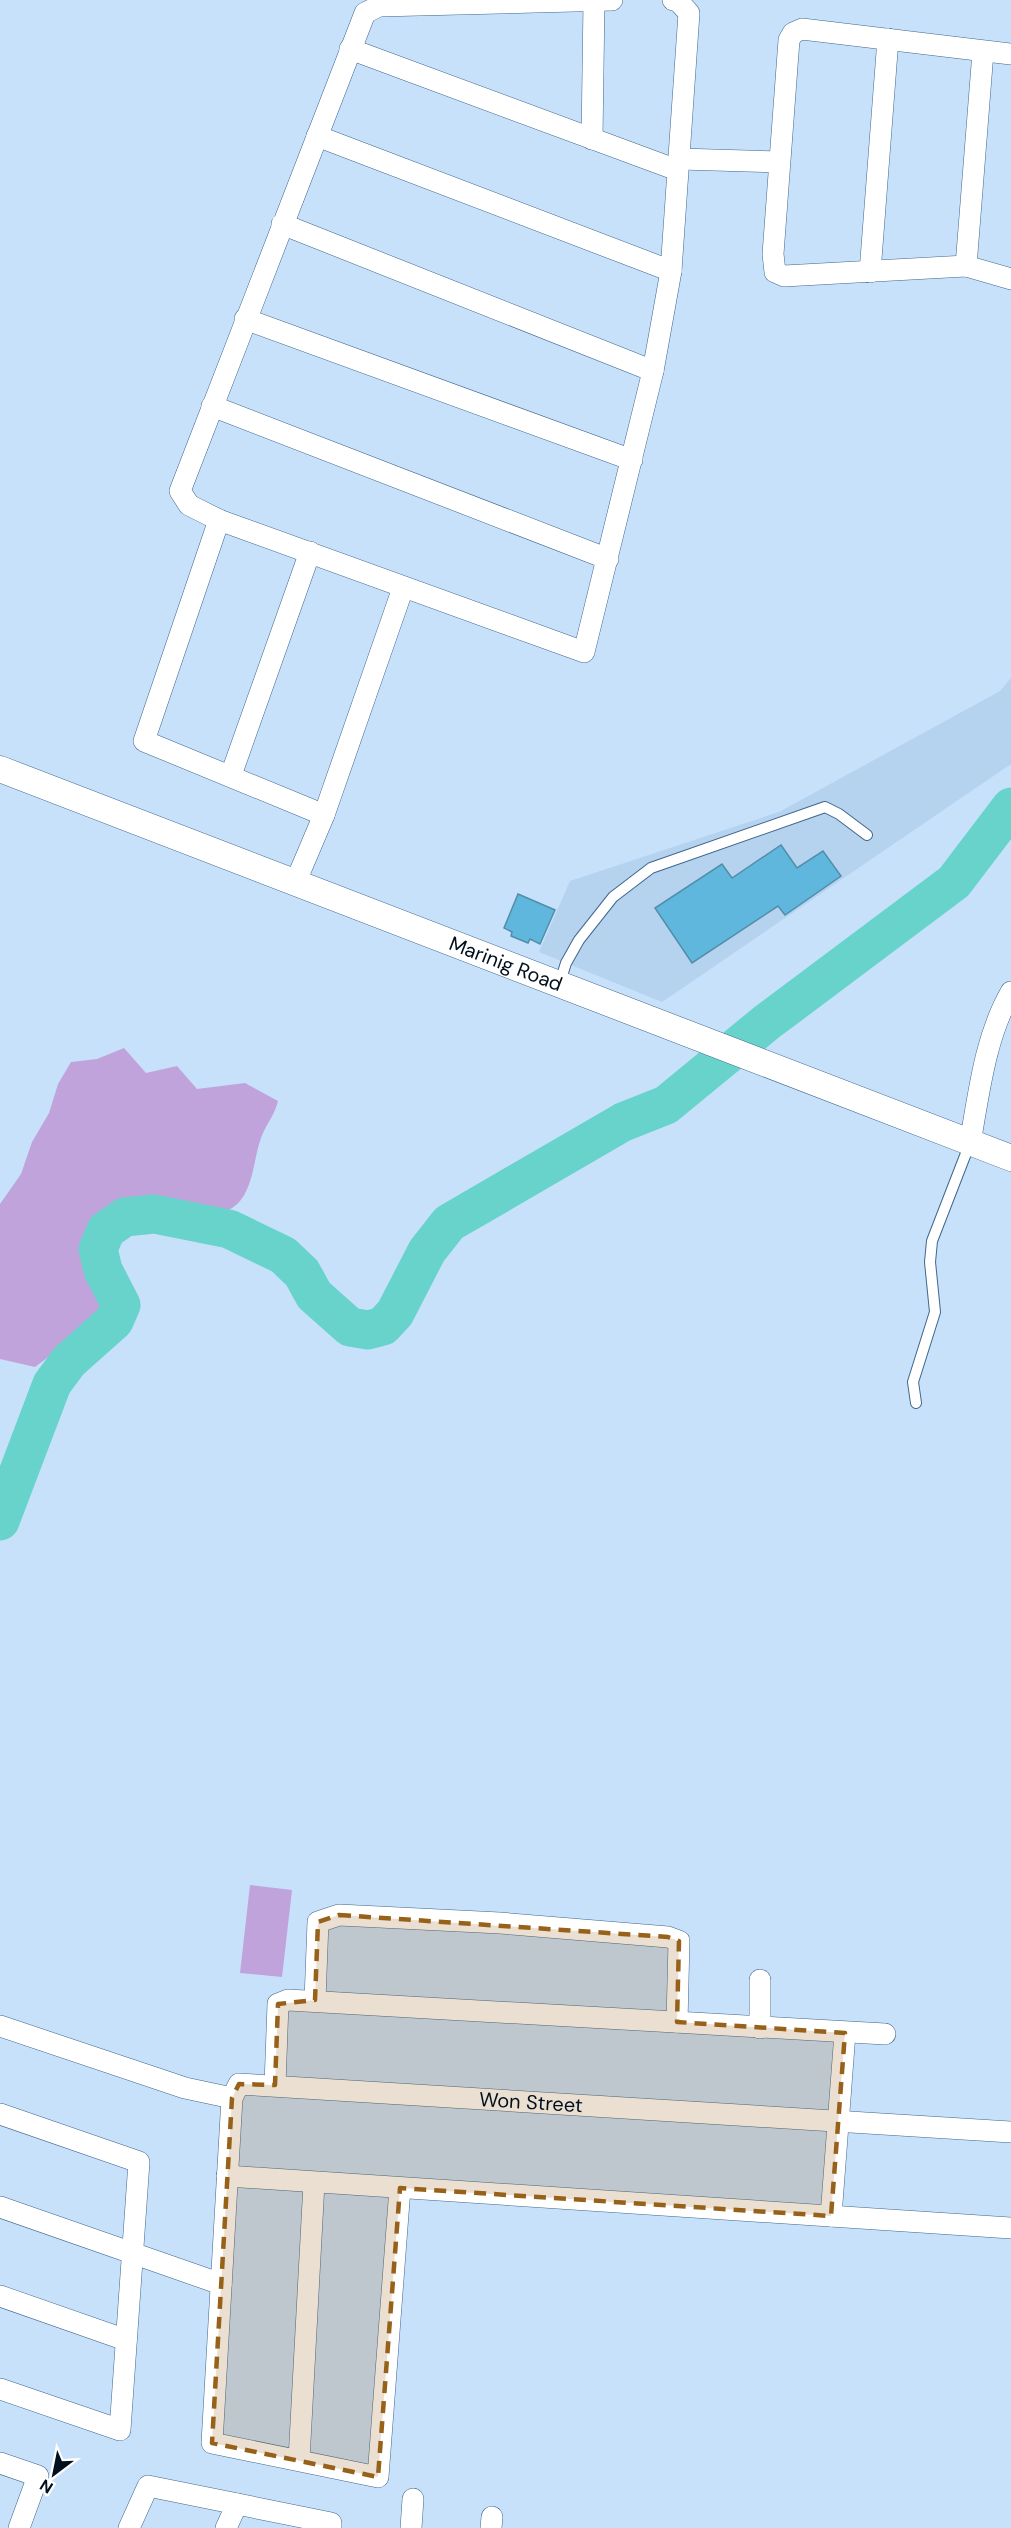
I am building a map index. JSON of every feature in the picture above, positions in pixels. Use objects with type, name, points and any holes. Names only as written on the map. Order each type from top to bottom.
[{"type":"street","points":[[592,139],[603,1],[379,6],[366,13],[350,49],[180,491],[189,505],[219,520],[584,652],[653,371],[671,271],[689,13],[678,1],[673,0]]},
{"type":"street","points":[[1011,54],[802,29],[793,33],[789,40],[773,254],[775,272],[784,276],[966,266],[1011,279]]},
{"type":"street","points":[[870,272],[888,39]]},
{"type":"street","points":[[350,49],[592,139],[679,165],[779,162]]},
{"type":"street","points":[[966,266],[983,52]]},
{"type":"street","points":[[317,136],[671,271]]},
{"type":"street","points":[[282,224],[653,371]]},
{"type":"street","points":[[245,319],[632,460]]},
{"type":"street","points":[[212,406],[608,559]]},
{"type":"street","points":[[219,520],[144,741],[324,815]]},
{"type":"street","points":[[231,776],[310,552]]},
{"type":"street","points":[[296,882],[324,815],[403,588]]},
{"type":"street","name":"Marinig Road","points":[[0,769],[296,882],[708,1044],[1011,1158]]},
{"type":"street","points":[[970,1143],[983,1072],[1001,1009],[1011,992]]},
{"type":"street","points":[[315,2000],[318,1922],[339,1915],[500,1923],[668,1937],[679,1941],[677,2022]]},
{"type":"street","points":[[760,1980],[760,2028]]},
{"type":"street","points":[[275,2085],[278,2004],[288,2000],[885,2034]]},
{"type":"street","points":[[0,2026],[184,2088],[232,2098],[212,2443],[378,2476],[400,2188]]},
{"type":"street","points":[[831,2216],[844,2032]]},
{"type":"street","name":"Won Street","points":[[232,2098],[239,2084],[275,2085],[1011,2132]]},
{"type":"street","points":[[0,2114],[139,2162],[120,2430],[0,2389]]},
{"type":"street","points":[[226,2176],[1011,2228]]},
{"type":"street","points":[[299,2460],[314,2183]]},
{"type":"street","points":[[0,2207],[221,2284]]},
{"type":"street","points":[[0,2296],[126,2340]]},
{"type":"street","points":[[0,2463],[38,2476],[19,2528]]},
{"type":"street","points":[[129,2528],[148,2486],[332,2523],[331,2528]]},
{"type":"street","points":[[411,2528],[413,2499]]},
{"type":"street","points":[[226,2528],[237,2504]]},
{"type":"lane","points":[[559,985],[566,963],[579,940],[613,897],[651,868],[825,807],[839,814],[867,835]]},
{"type":"lane","points":[[916,1403],[913,1382],[935,1312],[930,1262],[932,1241],[970,1143]]},
{"type":"highlighted area","points":[[339,1915],[668,1937],[679,1941],[677,2022],[845,2033],[831,2216],[400,2188],[378,2477],[212,2443],[232,2098],[239,2084],[275,2085],[278,2004],[315,2000],[318,1922]]},
{"type":"shaded area","points":[[1011,678],[1011,764],[662,1002],[539,952],[570,881],[779,812],[1000,691]]},
{"type":"shaded area","points":[[124,1048],[146,1073],[177,1066],[197,1089],[245,1083],[278,1101],[261,1138],[250,1181],[241,1200],[223,1212],[198,1211],[153,1197],[123,1205],[106,1213],[93,1225],[81,1252],[105,1302],[105,1314],[35,1367],[0,1359],[0,1204],[21,1174],[32,1142],[49,1113],[58,1084],[71,1062],[97,1059]]},
{"type":"shaded area","points":[[250,1885],[292,1890],[282,1977],[240,1973]]},
{"type":"building","points":[[781,845],[797,868],[823,851],[841,876],[785,915],[778,906],[692,963],[655,908],[722,864],[732,878]]},
{"type":"building","points":[[518,894],[555,910],[540,944],[530,939],[528,943],[511,936],[512,932],[504,928]]},
{"type":"waterway","points":[[0,1521],[52,1384],[69,1361],[114,1321],[121,1305],[103,1270],[98,1249],[106,1230],[125,1217],[154,1214],[229,1229],[283,1255],[302,1273],[314,1295],[350,1327],[368,1330],[383,1326],[395,1313],[427,1251],[449,1223],[623,1122],[666,1105],[767,1022],[954,882],[1011,807]]}]
